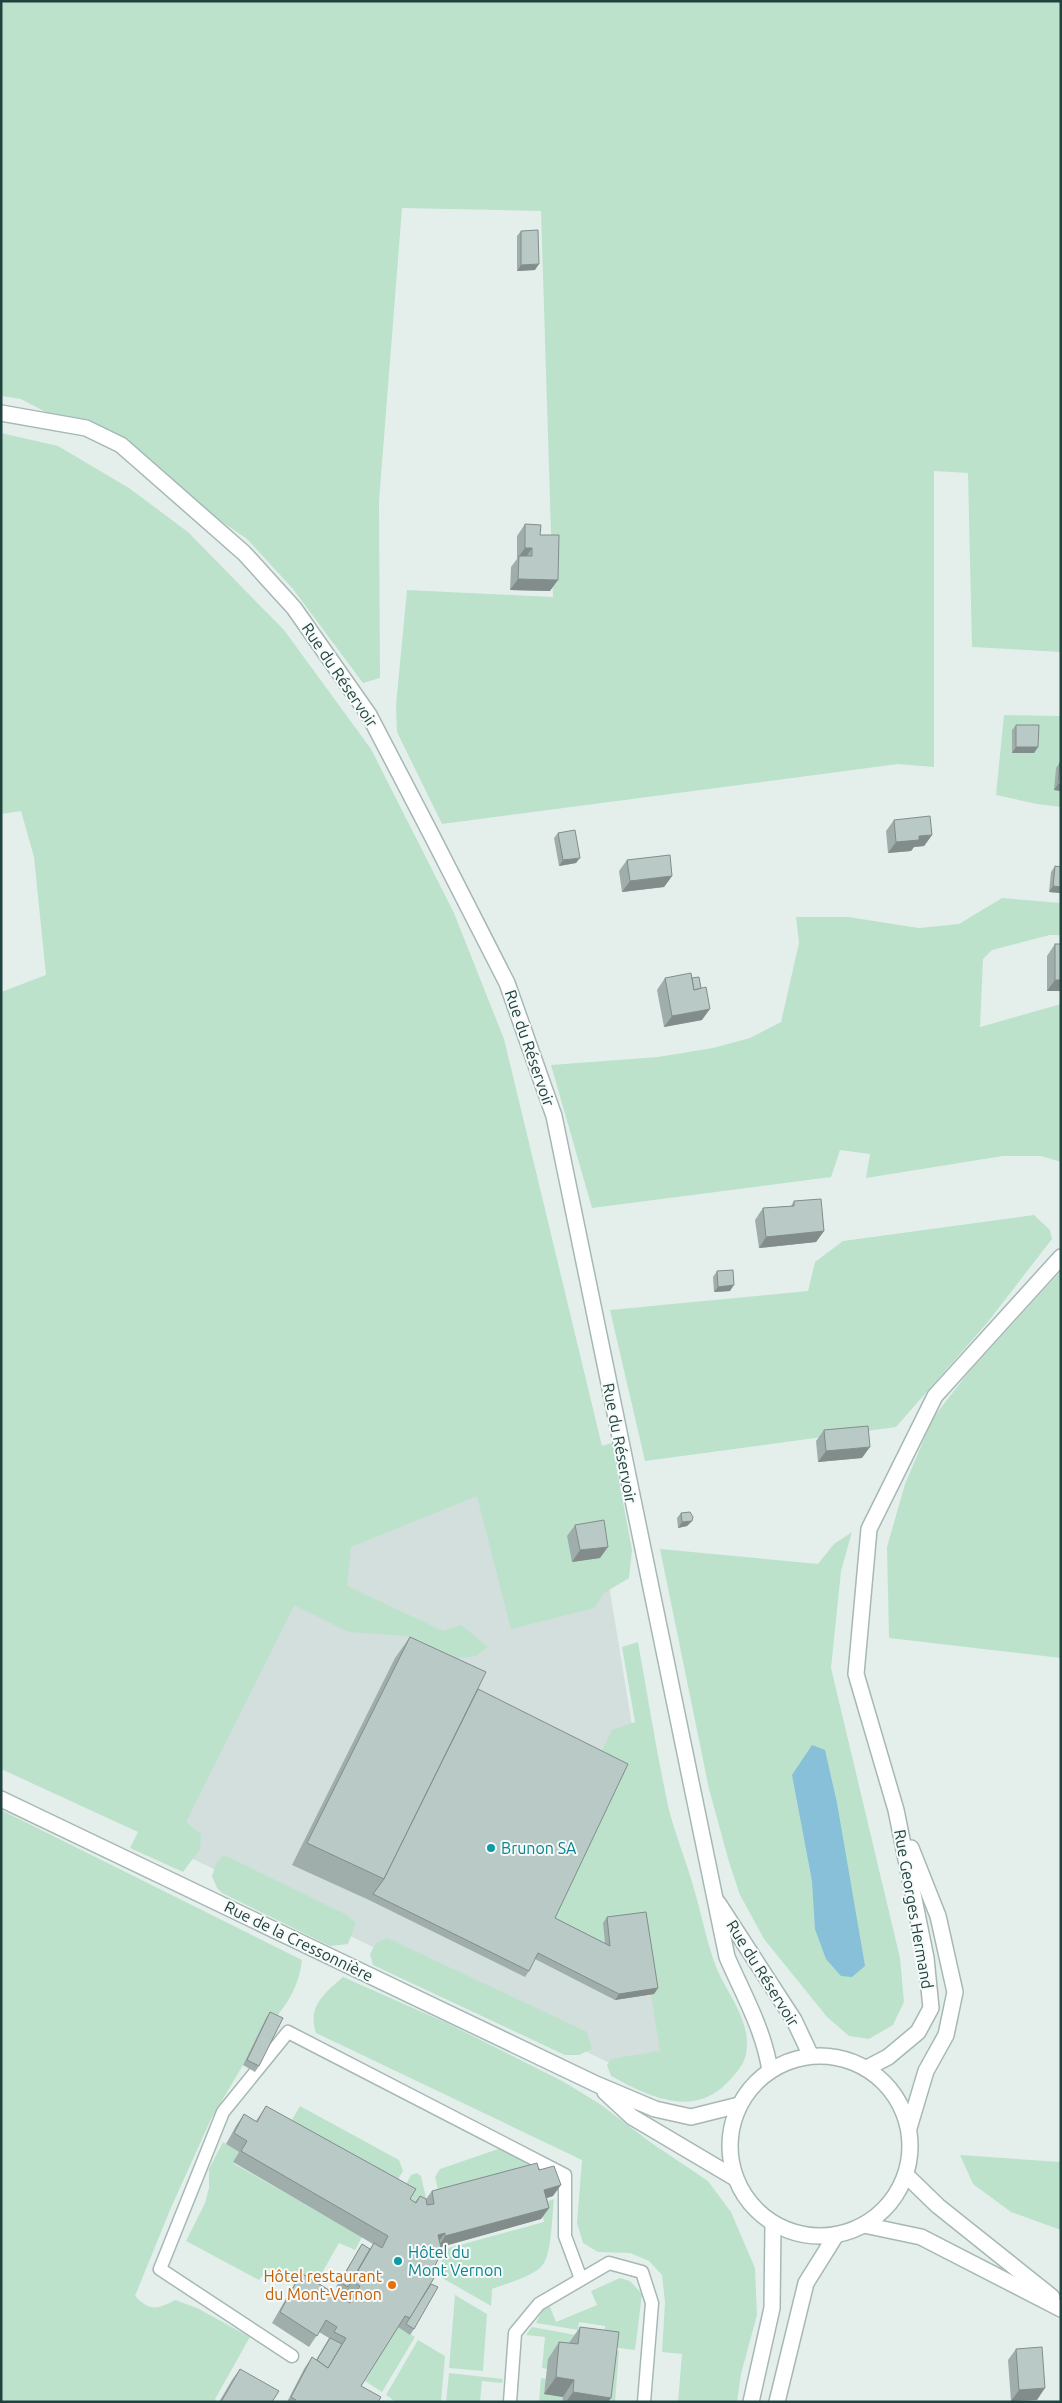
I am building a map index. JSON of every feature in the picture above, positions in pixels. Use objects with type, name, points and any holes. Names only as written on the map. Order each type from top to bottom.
[{"type":"street","name":"Rue du Réservoir","points":[[1,413],[86,428],[121,445],[244,553],[294,608],[369,715],[507,983],[554,1116],[726,1956],[767,2048],[770,2071]]},
{"type":"street","name":"Rue Georges Hermand","points":[[867,2068],[888,2056],[918,2032],[931,2008],[926,1958],[896,1810],[856,1674],[869,1529],[935,1396],[1061,1257]]},
{"type":"street","name":"Rue de la Cressonnière","points":[[1,1799],[596,2084],[655,2109],[691,2118],[739,2105]]},
{"type":"street","name":"Rue Georges Hermand","points":[[896,1810],[938,1916],[954,1992],[946,2035],[926,2071],[909,2128]]},
{"type":"street","name":"Rue du Réservoir","points":[[712,1893],[794,2020],[810,2056]]},
{"type":"street","points":[[827,2055],[867,2068],[896,2097],[909,2128],[910,2155],[906,2175],[898,2193],[886,2208],[864,2225],[836,2236],[813,2237],[773,2224],[735,2178],[731,2163],[730,2137],[739,2105],[754,2084],[770,2071],[793,2059],[827,2055]]},
{"type":"street","name":"Rue de la Cressonnière","points":[[596,2084],[632,2117],[735,2178]]},
{"type":"street","points":[[906,2175],[938,2206],[1061,2304]]},
{"type":"street","points":[[751,2402],[772,2308],[773,2224]]},
{"type":"street","points":[[864,2225],[921,2237],[1061,2309]]},
{"type":"street","points":[[777,2402],[806,2283],[836,2236]]},
{"type":"lane","points":[[292,2356],[160,2270],[223,2112],[288,2032],[565,2175],[565,2236],[581,2279]]},
{"type":"lane","points":[[510,2402],[515,2333],[539,2304],[609,2263],[642,2272],[652,2303],[644,2402]]},
{"type":"shaded area","points":[[587,1451],[659,1890],[686,2037],[632,2074],[138,1832],[259,1584]]},
{"type":"green space","points":[[1,1],[1061,1],[1061,652],[972,647],[968,473],[934,471],[934,767],[898,764],[442,824],[397,732],[396,705],[407,590],[553,597],[541,211],[402,208],[379,501],[380,678],[363,683],[293,589],[247,539],[121,452],[21,399],[1,396]]},
{"type":"green space","points":[[1,433],[58,446],[129,488],[188,532],[284,630],[371,749],[454,913],[504,1039],[602,1446],[612,1443],[632,1550],[629,1578],[604,1593],[594,1608],[511,1629],[477,1496],[351,1547],[347,1586],[443,1631],[461,1625],[488,1647],[476,1656],[452,1659],[407,1636],[349,1632],[294,1605],[186,1822],[201,1834],[200,1849],[183,1872],[130,1848],[138,1832],[1,1769],[1,992],[46,975],[34,857],[21,811],[1,814]]},
{"type":"green space","points":[[1004,715],[1061,716],[1061,807],[996,795]]},
{"type":"green space","points":[[1002,898],[1061,903],[1061,935],[1050,935],[992,950],[983,959],[980,1027],[1061,1004],[1061,1162],[1041,1156],[1003,1156],[866,1178],[870,1154],[840,1150],[831,1177],[592,1208],[551,1065],[658,1057],[713,1048],[750,1038],[781,1022],[799,943],[796,917],[848,917],[919,928],[959,924]]},
{"type":"green space","points":[[1034,1215],[1050,1230],[1052,1239],[987,1323],[896,1427],[645,1461],[610,1310],[808,1291],[815,1262],[843,1241]]},
{"type":"green space","points":[[1061,1271],[1061,1658],[889,1638],[887,1547],[905,1484],[933,1418],[968,1373]]},
{"type":"green space","points":[[852,1532],[841,1571],[831,1668],[900,1958],[904,2002],[893,2025],[869,2039],[849,2036],[827,2017],[764,1939],[740,1895],[709,1789],[660,1549],[818,1564],[834,1544]]},
{"type":"green space","points":[[638,1642],[669,1810],[697,1899],[713,1960],[743,2020],[746,2031],[746,2054],[739,2069],[728,2082],[714,2093],[700,2099],[685,2102],[670,2100],[640,2091],[611,2076],[607,2065],[611,2059],[660,2051],[651,1994],[606,1951],[551,1923],[599,1757],[612,1730],[635,1722],[622,1647]]},
{"type":"green space","points":[[1,1810],[302,1960],[296,1985],[284,2007],[273,2021],[266,2018],[243,2065],[211,2119],[170,2210],[135,2296],[145,2304],[154,2307],[163,2306],[175,2300],[197,2308],[250,2337],[215,2399],[218,2402],[1,2402]]},
{"type":"green space","points":[[224,1855],[345,1914],[356,1923],[348,1944],[330,1946],[222,1893],[217,1888],[212,1876],[216,1864]]},
{"type":"green space","points":[[387,1938],[587,2032],[592,2049],[579,2055],[565,2055],[373,1965],[370,1954],[376,1943]]},
{"type":"green space","points":[[343,1977],[447,2023],[564,2082],[600,2104],[650,2142],[708,2181],[731,2212],[755,2268],[757,2315],[741,2374],[737,2402],[678,2402],[682,2354],[662,2352],[665,2302],[662,2275],[649,2261],[630,2253],[598,2252],[583,2243],[577,2223],[582,2160],[316,2033],[314,2015],[319,2001]]},
{"type":"green space","points":[[300,2106],[399,2160],[403,2171],[391,2191],[285,2132]]},
{"type":"green space","points":[[223,2142],[239,2152],[233,2163],[362,2237],[355,2250],[339,2243],[310,2294],[269,2268],[259,2280],[186,2241],[205,2203],[209,2188],[209,2169]]},
{"type":"green space","points":[[504,2147],[547,2169],[556,2190],[553,2196],[546,2178],[440,2198],[435,2177],[440,2169]]},
{"type":"green space","points":[[960,2155],[1061,2162],[1061,2230],[1011,2212],[973,2184]]},
{"type":"green space","points":[[417,2173],[421,2176],[427,2202],[426,2216],[400,2196],[411,2175]]},
{"type":"green space","points":[[554,2199],[552,2225],[545,2262],[536,2271],[518,2280],[492,2289],[491,2306],[439,2276],[444,2266],[438,2251],[544,2222],[540,2204]]},
{"type":"green space","points":[[620,2278],[630,2281],[642,2294],[635,2350],[603,2346],[605,2326],[579,2322],[578,2330],[536,2323],[543,2309],[550,2307],[556,2322],[597,2305],[591,2291]]},
{"type":"green space","points":[[455,2295],[487,2314],[483,2371],[449,2368]]},
{"type":"green space","points":[[398,2327],[415,2337],[382,2392],[365,2381]]},
{"type":"green space","points":[[532,2327],[581,2336],[547,2369],[542,2368],[545,2337],[526,2335]]},
{"type":"green space","points":[[418,2340],[445,2356],[441,2402],[396,2402],[386,2395]]},
{"type":"green space","points":[[607,2349],[619,2351],[615,2402],[601,2402]]},
{"type":"green space","points":[[449,2373],[503,2379],[502,2383],[482,2381],[480,2402],[446,2402]]},
{"type":"green space","points":[[541,2378],[546,2379],[544,2393],[563,2397],[562,2402],[539,2402]]},
{"type":"water","points":[[812,1745],[825,1750],[837,1803],[865,1966],[852,1977],[841,1976],[826,1959],[815,1929],[812,1881],[792,1775]]},
{"type":"building","points":[[538,230],[539,264],[521,265],[521,231]]},
{"type":"building","points":[[525,524],[541,525],[540,535],[559,535],[558,580],[518,579],[519,556],[532,556],[532,548],[525,548]]},
{"type":"building","points":[[1016,725],[1039,725],[1038,747],[1016,747]]},
{"type":"building","points":[[1060,762],[1061,784],[1058,784]]},
{"type":"building","points":[[930,816],[932,835],[919,836],[919,840],[896,842],[894,820]]},
{"type":"building","points":[[575,830],[580,858],[563,860],[558,833]]},
{"type":"building","points":[[670,855],[672,876],[630,881],[627,860]]},
{"type":"building","points":[[1055,866],[1061,867],[1061,887],[1053,886]]},
{"type":"building","points":[[1055,944],[1061,944],[1061,980],[1055,980]]},
{"type":"building","points":[[691,973],[694,990],[706,987],[710,1009],[672,1016],[665,978]]},
{"type":"building","points":[[699,977],[701,988],[694,990],[692,978]]},
{"type":"building","points":[[821,1199],[824,1231],[766,1237],[763,1208],[794,1206],[794,1201]]},
{"type":"building","points":[[733,1270],[734,1285],[718,1287],[717,1271]]},
{"type":"building","points":[[868,1426],[870,1447],[826,1451],[824,1430]]},
{"type":"building","points":[[690,1512],[693,1517],[692,1521],[682,1522],[681,1513]]},
{"type":"building","points":[[604,1520],[608,1547],[580,1550],[575,1525]]},
{"type":"building","points":[[410,1637],[486,1672],[384,1879],[307,1843]]},
{"type":"building","name":"Brunon SA","points":[[478,1689],[628,1764],[555,1918],[610,1946],[607,1917],[646,1912],[658,1988],[619,1994],[538,1953],[529,1971],[373,1894],[384,1879]]},
{"type":"building","points":[[270,2012],[283,2018],[259,2066],[247,2060]]},
{"type":"building","name":"Hôtel du Mont Vernon","points":[[266,2106],[416,2189],[410,2199],[416,2203],[420,2196],[426,2199],[427,2205],[434,2204],[432,2191],[537,2163],[539,2170],[554,2166],[561,2185],[544,2190],[549,2208],[445,2236],[445,2233],[438,2235],[442,2252],[430,2275],[434,2278],[410,2318],[405,2316],[361,2386],[381,2397],[378,2402],[295,2402],[296,2400],[291,2397],[312,2357],[328,2368],[346,2338],[334,2332],[337,2327],[326,2320],[317,2336],[280,2312],[301,2273],[350,2303],[360,2286],[352,2281],[374,2243],[382,2248],[388,2236],[241,2151],[247,2141],[234,2133],[244,2114],[257,2122]]},
{"type":"building","points":[[362,2244],[370,2249],[348,2287],[340,2282]]},
{"type":"building","points":[[431,2284],[438,2287],[414,2329],[406,2324]]},
{"type":"building","points":[[580,2327],[619,2332],[611,2398],[573,2392],[574,2380],[556,2377],[559,2342],[578,2344]]},
{"type":"building","points":[[330,2338],[342,2344],[328,2368],[317,2360]]},
{"type":"building","points":[[1042,2347],[1045,2388],[1019,2390],[1016,2349]]},
{"type":"building","points":[[240,2369],[279,2391],[272,2402],[221,2402]]},
{"type":"place","name":"Brunon SA","points":[[491,1848]]},
{"type":"place","name":"Hôtel du Mont Vernon","points":[[398,2261]]},
{"type":"place","name":"Hôtel restaurant du Mont-Vernon","points":[[392,2285]]}]
